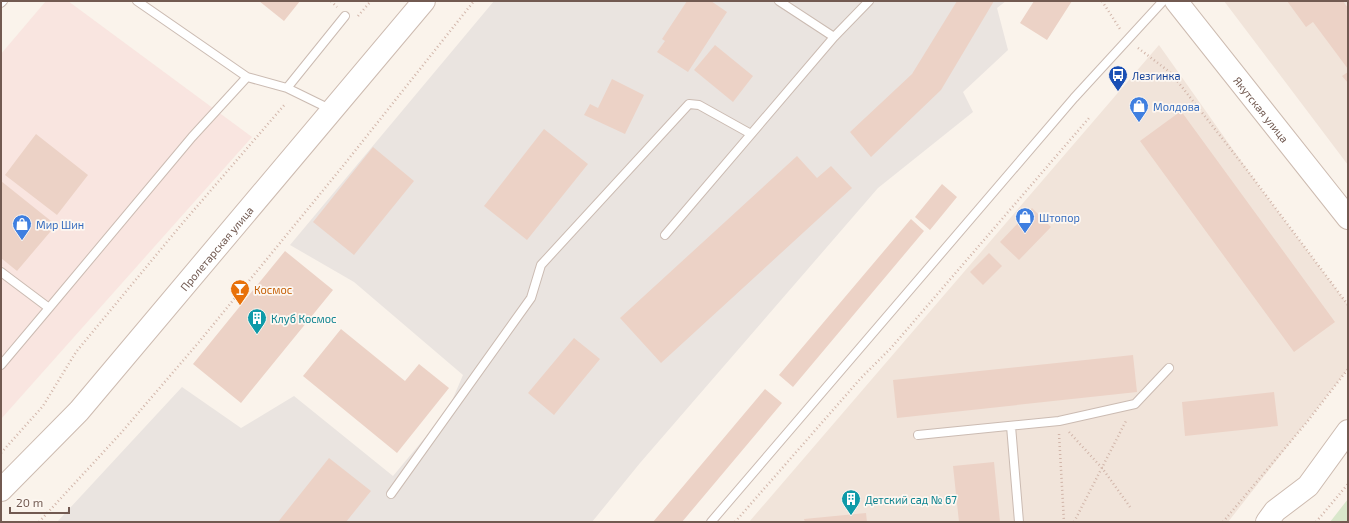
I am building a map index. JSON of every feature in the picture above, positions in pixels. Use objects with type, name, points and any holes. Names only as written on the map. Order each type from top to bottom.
[{"type":"street","name":"Пролетарская улица","points":[[1,490],[79,411],[424,1]]},
{"type":"street","name":"Якутская улица","points":[[1176,1],[1348,218]]},
{"type":"street","points":[[1267,522],[1275,511],[1308,486],[1348,431]]},
{"type":"lane","points":[[137,1],[247,78],[287,88],[333,110]]},
{"type":"lane","points":[[779,1],[834,37]]},
{"type":"lane","points":[[665,235],[834,37],[870,1]]},
{"type":"lane","points":[[711,522],[1074,98],[1163,1]]},
{"type":"lane","points":[[287,88],[345,16]]},
{"type":"lane","points":[[1,365],[192,137],[247,78]]},
{"type":"lane","points":[[391,494],[530,298],[541,265],[689,104],[699,105],[751,134]]},
{"type":"lane","points":[[1,272],[49,308]]},
{"type":"lane","points":[[918,435],[1059,422],[1135,404],[1169,368]]},
{"type":"lane","points":[[1011,426],[1019,522]]},
{"type":"path","points":[[39,522],[121,433],[199,342],[343,166],[474,1]]},
{"type":"path","points":[[1102,1],[1127,40],[1171,73],[1247,170],[1348,305]]},
{"type":"path","points":[[1,453],[43,406],[76,352],[180,225],[295,92]]},
{"type":"path","points":[[735,522],[856,384],[891,348],[1089,118]]},
{"type":"path","points":[[1223,522],[1348,369]]},
{"type":"path","points":[[1074,522],[1135,404]]},
{"type":"path","points":[[1059,422],[1102,468],[1130,507]]},
{"type":"path","points":[[1059,422],[1064,522]]},
{"type":"path","points":[[1316,522],[1348,484]]},
{"type":"shaded area","points":[[46,1],[68,1],[252,137],[1,419],[1,54]]},
{"type":"shaded area","points":[[494,1],[1006,1],[997,8],[1008,50],[963,92],[973,112],[878,188],[640,463],[592,522],[57,522],[182,387],[241,428],[294,396],[393,476],[448,410],[463,375],[354,282],[290,245]]},
{"type":"shaded area","points":[[1224,1],[1348,1],[1348,165]]},
{"type":"shaded area","points":[[1159,45],[1263,192],[1348,305],[1348,369],[1228,522],[749,522]]},
{"type":"green space","points":[[1348,499],[1348,522],[1330,522]]},
{"type":"building","points":[[259,1],[300,1],[284,21]]},
{"type":"building","points":[[687,1],[711,1],[727,12],[688,72],[657,52],[665,41],[662,39]]},
{"type":"building","points":[[957,1],[994,1],[941,90],[871,157],[850,132],[912,74]]},
{"type":"building","points":[[1034,1],[1072,1],[1047,40],[1020,23]]},
{"type":"building","points":[[1287,1],[1343,1],[1348,8],[1348,69],[1313,22],[1306,27]]},
{"type":"building","points":[[715,45],[753,76],[733,102],[694,70]]},
{"type":"building","points":[[1348,72],[1348,83],[1342,76]]},
{"type":"building","points":[[612,79],[644,95],[625,134],[584,115],[590,104],[598,108]]},
{"type":"building","points":[[1181,111],[1335,322],[1294,352],[1140,141]]},
{"type":"building","points":[[544,129],[588,164],[527,240],[484,206]]},
{"type":"building","points":[[36,134],[88,175],[57,215],[5,175]]},
{"type":"building","points":[[373,147],[414,181],[354,255],[313,222]]},
{"type":"building","points":[[797,156],[817,178],[831,166],[852,188],[661,363],[620,318]]},
{"type":"building","name":"Мир Шин","points":[[1,181],[56,225],[17,271],[1,258]]},
{"type":"building","points":[[942,184],[957,197],[930,230],[915,217]]},
{"type":"building","name":"Штопор","points":[[1032,208],[1051,227],[1019,260],[1000,242]]},
{"type":"building","points":[[911,219],[924,231],[793,387],[779,375]]},
{"type":"building","name":"Клуб Космос","points":[[285,251],[333,290],[241,403],[193,364]]},
{"type":"building","points":[[989,253],[1002,266],[983,285],[970,272]]},
{"type":"building","points":[[341,329],[405,381],[419,364],[449,388],[397,453],[303,376]]},
{"type":"building","points":[[574,338],[600,359],[554,415],[528,393]]},
{"type":"building","points":[[1133,355],[1137,392],[897,418],[893,380]]},
{"type":"building","points":[[765,389],[782,403],[682,522],[653,522]]},
{"type":"building","points":[[1274,392],[1278,426],[1185,436],[1182,402]]},
{"type":"building","points":[[329,458],[371,491],[346,522],[278,522]]},
{"type":"building","points":[[994,462],[1000,522],[959,522],[953,466]]},
{"type":"building","name":"Детский сад № 67","points":[[866,513],[867,522],[805,522],[804,519]]},
{"type":"place","name":"Лезгинка","points":[[1118,92]]},
{"type":"place","name":"Молдова","points":[[1139,123]]},
{"type":"place","name":"Штопор","points":[[1025,234]]},
{"type":"place","name":"Мир Шин","points":[[22,241]]},
{"type":"place","name":"Космос","points":[[240,306]]},
{"type":"place","name":"Клуб Космос","points":[[257,335]]},
{"type":"place","name":"Детский сад № 67","points":[[851,516]]}]
